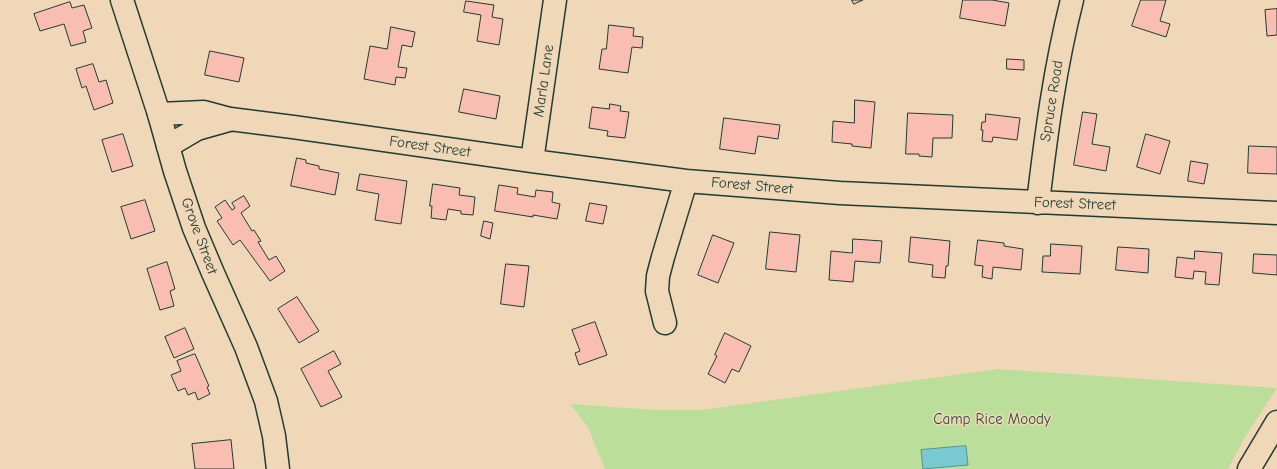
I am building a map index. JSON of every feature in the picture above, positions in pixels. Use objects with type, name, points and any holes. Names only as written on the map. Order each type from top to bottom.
[{"type":"street","name":"Grove Street","points":[[122,0],[197,234],[212,274],[246,347],[264,394],[274,436],[278,469]]},
{"type":"street","name":"Marla Lane","points":[[532,161],[555,0]]},
{"type":"street","name":"Spruce Road","points":[[1038,203],[1045,141],[1060,51],[1072,0]]},
{"type":"street","name":"Forest Street","points":[[159,114],[204,112],[230,120],[293,127],[686,181],[840,193],[1277,213]]},
{"type":"street","name":"Forest Street","points":[[168,146],[197,129],[230,120]]},
{"type":"street","points":[[665,323],[657,291],[658,276],[686,181]]},
{"type":"street","points":[[1249,469],[1277,422]]},
{"type":"green space","name":"Camp Rice Moody","points":[[997,369],[1277,388],[1245,437],[1228,469],[605,469],[588,427],[570,404],[655,410],[702,410]]},
{"type":"water","points":[[966,446],[968,465],[923,469],[921,450]]},
{"type":"building","points":[[852,0],[863,0],[854,4]]},
{"type":"building","points":[[963,0],[992,0],[1009,3],[1005,26],[960,18]]},
{"type":"building","points":[[1141,0],[1166,0],[1160,21],[1170,24],[1166,37],[1132,26]]},
{"type":"building","points":[[466,1],[494,5],[492,17],[503,19],[499,45],[477,41],[481,15],[464,12]]},
{"type":"building","points":[[70,2],[72,8],[84,5],[92,28],[83,31],[86,42],[71,46],[64,24],[40,31],[34,14]]},
{"type":"building","points":[[1277,9],[1277,35],[1267,36],[1265,10]]},
{"type":"building","points":[[609,25],[634,28],[633,36],[643,37],[642,48],[632,47],[628,73],[599,69],[602,49],[606,49]]},
{"type":"building","points":[[391,27],[415,32],[412,47],[402,45],[398,67],[407,68],[405,78],[396,77],[395,85],[364,79],[370,46],[387,49]]},
{"type":"building","points":[[210,51],[244,58],[239,82],[205,75]]},
{"type":"building","points":[[1007,59],[1024,60],[1024,70],[1007,69]]},
{"type":"building","points":[[93,64],[99,82],[106,80],[113,103],[94,110],[86,86],[82,88],[76,69]]},
{"type":"building","points":[[464,89],[500,96],[496,119],[459,112]]},
{"type":"building","points":[[855,100],[875,102],[871,148],[832,142],[833,121],[854,123]]},
{"type":"building","points":[[610,104],[621,106],[620,111],[629,112],[625,138],[607,136],[608,131],[589,128],[592,107],[609,109]]},
{"type":"building","points":[[1083,112],[1097,114],[1092,144],[1110,147],[1106,171],[1074,165]]},
{"type":"building","points":[[908,113],[953,115],[952,138],[933,138],[932,157],[919,156],[919,154],[906,154]]},
{"type":"building","points":[[986,114],[1020,118],[1017,140],[993,137],[992,142],[982,141],[982,122],[985,122]]},
{"type":"building","points":[[724,118],[780,125],[778,139],[758,136],[755,154],[720,149]]},
{"type":"building","points":[[123,134],[133,166],[112,172],[102,140]]},
{"type":"building","points":[[1146,134],[1170,141],[1160,174],[1137,167]]},
{"type":"building","points":[[1249,146],[1277,147],[1277,174],[1248,173]]},
{"type":"building","points":[[297,158],[306,160],[306,163],[319,166],[319,169],[339,173],[335,195],[291,186]]},
{"type":"building","points":[[1191,161],[1208,164],[1204,184],[1188,181]]},
{"type":"building","points":[[360,174],[407,181],[401,224],[375,220],[379,194],[357,190]]},
{"type":"building","points":[[433,184],[460,188],[459,195],[475,197],[473,215],[461,214],[461,211],[448,209],[446,220],[431,218],[432,206],[430,206]]},
{"type":"building","points":[[499,185],[518,188],[517,194],[535,197],[536,190],[553,192],[552,202],[560,204],[557,219],[495,211]]},
{"type":"building","points":[[244,196],[250,206],[241,213],[252,231],[254,230],[261,241],[258,242],[269,260],[276,256],[285,271],[270,281],[240,240],[233,245],[217,221],[222,218],[215,207],[225,200],[232,210],[235,208],[232,203]]},
{"type":"building","points":[[145,200],[155,231],[131,239],[121,207]]},
{"type":"building","points":[[590,203],[607,206],[603,224],[586,221]]},
{"type":"building","points":[[484,221],[493,223],[490,239],[481,236]]},
{"type":"building","points":[[770,232],[800,235],[796,272],[766,269]]},
{"type":"building","points":[[713,235],[734,243],[718,283],[698,275]]},
{"type":"building","points":[[911,237],[950,241],[948,266],[946,266],[945,278],[932,277],[933,265],[909,262]]},
{"type":"building","points":[[853,239],[882,241],[880,263],[855,261],[853,282],[829,280],[831,251],[852,253]]},
{"type":"building","points":[[978,240],[1004,243],[1004,246],[1023,249],[1021,270],[993,267],[992,279],[982,277],[983,266],[975,265]]},
{"type":"building","points":[[1051,244],[1082,246],[1080,274],[1042,272],[1043,256],[1050,256]]},
{"type":"building","points":[[1118,247],[1149,249],[1148,273],[1116,270]]},
{"type":"building","points":[[1195,251],[1222,253],[1219,285],[1205,284],[1206,272],[1194,271],[1193,279],[1175,277],[1177,257],[1194,259]]},
{"type":"building","points":[[1254,254],[1277,255],[1277,275],[1253,273]]},
{"type":"building","points":[[167,262],[175,289],[170,291],[174,306],[160,310],[147,269]]},
{"type":"building","points":[[506,264],[529,266],[524,307],[501,304]]},
{"type":"building","points":[[297,297],[319,331],[299,343],[278,309]]},
{"type":"building","points":[[595,322],[607,355],[579,365],[575,353],[580,351],[572,330]]},
{"type":"building","points":[[185,328],[194,349],[174,358],[165,337]]},
{"type":"building","points":[[725,333],[751,346],[739,372],[732,369],[725,383],[708,374],[717,356],[715,355]]},
{"type":"building","points":[[334,351],[341,364],[328,371],[342,397],[321,407],[301,369]]},
{"type":"building","points":[[195,354],[209,386],[207,387],[210,394],[198,400],[195,392],[188,395],[185,388],[178,391],[171,375],[181,371],[177,361]]},
{"type":"building","points":[[231,440],[234,469],[195,469],[192,444]]}]
